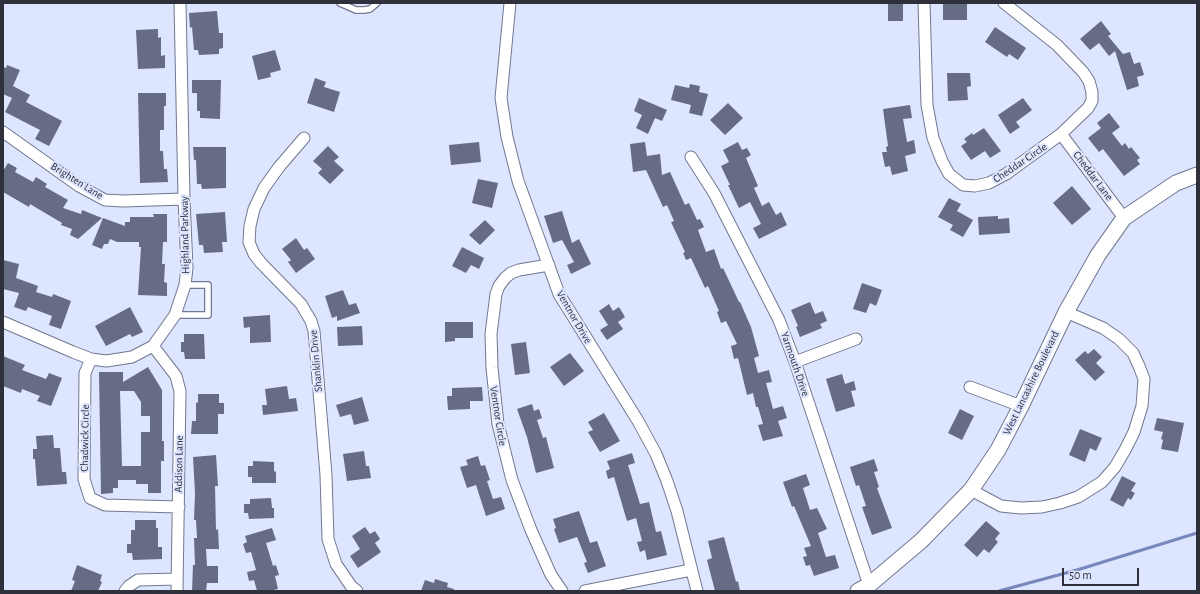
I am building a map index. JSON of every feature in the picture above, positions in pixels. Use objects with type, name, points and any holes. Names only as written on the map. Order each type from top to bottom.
[{"type":"main road","name":"West Lancashire Boulevard","points":[[864,588],[921,541],[971,490],[998,450],[1066,312],[1098,255],[1124,218],[1176,183],[1197,174]]},
{"type":"street","name":"Highland Parkway","points":[[3,322],[91,359],[106,361],[132,357],[153,346],[174,315],[185,285],[188,268],[184,199],[180,3]]},
{"type":"street","name":"Ventnor Drive","points":[[510,3],[501,98],[507,137],[518,181],[559,294],[638,421],[656,454],[677,511],[697,591]]},
{"type":"street","name":"Cheddar Circle","points":[[924,3],[927,105],[933,138],[949,174],[963,185],[975,186],[989,183],[1006,174],[1061,134],[1088,108],[1092,100],[1092,92],[1089,81],[1083,72],[1057,45],[1004,3]]},
{"type":"street","name":"Brighten Lane","points":[[3,132],[79,186],[105,200],[123,201],[184,199]]},
{"type":"street","name":"Cheddar Lane","points":[[1061,134],[1124,218]]},
{"type":"street","name":"Shanklin Drive","points":[[304,138],[264,188],[254,208],[250,226],[249,242],[254,254],[261,263],[301,304],[309,316],[314,331],[326,475],[328,539],[336,564],[351,586],[357,591]]},
{"type":"street","name":"Yarmouth Drive","points":[[691,157],[714,193],[779,320],[795,362],[864,588]]},
{"type":"street","name":"Ventnor Circle","points":[[549,265],[519,270],[511,273],[499,286],[496,294],[491,334],[492,368],[498,424],[512,480],[531,530],[551,575],[562,591]]},
{"type":"street","points":[[971,490],[1001,506],[1021,508],[1042,507],[1060,503],[1078,497],[1102,482],[1115,467],[1125,450],[1134,432],[1142,406],[1144,379],[1139,366],[1133,354],[1119,339],[1103,328],[1066,312]]},
{"type":"street","points":[[795,362],[856,339]]},
{"type":"street","name":"Addison Lane","points":[[153,346],[176,376],[180,391],[177,591]]},
{"type":"street","name":"Chadwick Circle","points":[[91,359],[85,373],[84,479],[90,498],[106,505],[179,507]]},
{"type":"street","points":[[970,387],[1021,406]]},
{"type":"street","points":[[585,591],[691,570]]},
{"type":"street","points":[[125,591],[129,586],[138,580],[177,579]]},
{"type":"lane","points":[[340,3],[356,10],[364,10],[377,3]]},
{"type":"lane","points":[[174,315],[208,315],[208,285],[185,285]]},
{"type":"building","points":[[888,3],[903,3],[903,21],[888,21]]},
{"type":"building","points":[[943,3],[967,3],[967,20],[943,20]]},
{"type":"building","points":[[217,11],[219,33],[223,33],[223,48],[219,49],[219,54],[199,55],[198,50],[194,50],[189,13]]},
{"type":"building","points":[[1101,21],[1111,34],[1108,36],[1123,54],[1130,52],[1134,64],[1140,62],[1144,75],[1137,77],[1139,86],[1127,90],[1115,51],[1109,56],[1099,43],[1090,50],[1080,39]]},
{"type":"building","points":[[995,27],[1026,48],[1018,60],[1009,54],[1007,57],[985,42]]},
{"type":"building","points":[[158,29],[158,38],[161,37],[161,56],[165,55],[165,68],[138,69],[136,30]]},
{"type":"building","points":[[275,50],[281,70],[270,73],[271,77],[258,80],[252,56]]},
{"type":"building","points":[[7,65],[20,70],[13,86],[30,95],[26,102],[62,121],[49,146],[35,139],[40,130],[5,112],[12,98],[3,94],[3,67],[6,68]]},
{"type":"building","points":[[947,73],[970,73],[971,86],[967,87],[968,100],[948,101]]},
{"type":"building","points":[[315,78],[326,82],[324,87],[340,92],[334,112],[307,103]]},
{"type":"building","points":[[192,80],[221,80],[220,119],[200,118],[200,111],[197,111],[197,93],[192,93]]},
{"type":"building","points":[[690,84],[700,86],[699,92],[708,94],[702,116],[689,113],[691,105],[671,100],[675,85],[689,88]]},
{"type":"building","points":[[138,93],[166,93],[166,106],[164,106],[164,130],[160,130],[160,151],[163,151],[164,169],[167,169],[168,182],[140,183]]},
{"type":"building","points":[[639,98],[667,110],[662,121],[655,118],[648,134],[636,128],[642,115],[634,111]]},
{"type":"building","points":[[1023,98],[1032,110],[1016,122],[1020,127],[1010,134],[998,115]]},
{"type":"building","points":[[728,103],[743,118],[725,135],[710,120]]},
{"type":"building","points":[[910,105],[912,118],[903,119],[907,142],[914,140],[916,153],[905,156],[908,171],[892,175],[890,166],[885,167],[882,152],[887,152],[886,147],[888,146],[883,109]]},
{"type":"building","points":[[1109,113],[1120,127],[1112,133],[1122,146],[1125,143],[1129,149],[1131,147],[1140,158],[1137,160],[1140,164],[1124,176],[1103,149],[1099,152],[1088,138],[1101,128],[1097,123]]},
{"type":"building","points":[[984,128],[1001,151],[990,158],[985,151],[971,160],[961,146],[967,142],[964,139],[972,133],[973,135]]},
{"type":"building","points":[[479,142],[481,162],[451,165],[449,145]]},
{"type":"building","points":[[645,142],[647,156],[660,154],[662,175],[670,172],[685,205],[689,203],[697,220],[700,219],[704,227],[698,230],[706,252],[714,249],[721,269],[723,268],[740,302],[751,327],[759,356],[754,358],[758,373],[769,370],[772,382],[766,383],[773,409],[783,406],[787,418],[778,421],[783,436],[763,441],[758,425],[763,424],[758,407],[756,407],[753,393],[747,395],[738,358],[734,359],[731,346],[737,344],[726,321],[721,323],[717,312],[719,311],[708,286],[705,288],[691,258],[686,260],[683,253],[685,252],[671,222],[674,221],[667,205],[663,207],[646,170],[633,172],[630,144]]},
{"type":"building","points":[[738,142],[742,150],[747,148],[751,155],[746,158],[758,186],[754,188],[762,206],[769,202],[776,215],[781,212],[787,225],[759,239],[753,228],[761,224],[750,202],[739,208],[721,166],[729,162],[723,150]]},
{"type":"building","points":[[328,146],[339,157],[334,161],[344,170],[330,184],[318,173],[322,169],[313,161]]},
{"type":"building","points":[[193,147],[226,147],[226,188],[202,189],[201,184],[197,184],[196,160],[194,160]]},
{"type":"building","points":[[8,163],[17,168],[15,172],[33,182],[36,177],[47,184],[45,187],[68,200],[63,208],[81,214],[82,210],[102,218],[78,239],[70,235],[72,229],[61,225],[62,223],[30,204],[29,207],[3,192],[3,171]]},
{"type":"building","points":[[478,179],[498,183],[492,208],[472,203]]},
{"type":"building","points":[[1072,186],[1091,209],[1072,225],[1053,203]]},
{"type":"building","points":[[949,198],[961,204],[957,211],[973,220],[963,237],[950,230],[953,225],[938,217]]},
{"type":"building","points":[[562,211],[572,243],[579,239],[591,264],[571,274],[567,265],[574,262],[562,240],[553,243],[544,216]]},
{"type":"building","points":[[225,212],[227,242],[222,242],[223,252],[204,253],[203,245],[199,245],[196,214]]},
{"type":"building","points":[[153,214],[167,214],[167,242],[163,242],[162,264],[165,264],[164,282],[167,283],[167,296],[138,295],[141,247],[139,247],[139,242],[117,242],[110,239],[108,244],[104,244],[102,249],[92,245],[103,218],[125,226],[125,222],[130,222],[130,217],[154,217]]},
{"type":"building","points":[[998,216],[998,219],[1009,218],[1010,233],[979,235],[978,217]]},
{"type":"building","points":[[485,220],[495,230],[480,245],[469,235]]},
{"type":"building","points":[[296,238],[304,250],[307,248],[315,259],[296,273],[288,262],[291,260],[282,249]]},
{"type":"building","points":[[462,247],[484,258],[479,269],[471,265],[466,273],[452,266]]},
{"type":"building","points":[[3,260],[19,264],[16,278],[38,286],[36,292],[52,297],[53,294],[71,301],[61,329],[49,325],[52,316],[28,307],[26,311],[14,307],[19,293],[3,289]]},
{"type":"building","points":[[862,283],[882,290],[876,306],[870,303],[866,313],[853,309]]},
{"type":"building","points":[[343,290],[349,305],[356,303],[360,313],[337,321],[337,316],[332,318],[325,296]]},
{"type":"building","points":[[810,302],[815,314],[823,311],[827,321],[820,324],[822,328],[800,337],[796,327],[798,326],[791,310]]},
{"type":"building","points":[[609,304],[613,311],[619,307],[625,317],[618,322],[623,329],[607,340],[600,330],[608,325],[599,311]]},
{"type":"building","points":[[130,307],[143,332],[132,337],[130,334],[106,346],[95,326]]},
{"type":"building","points":[[270,315],[271,342],[250,343],[250,327],[244,328],[243,317]]},
{"type":"building","points":[[445,322],[473,322],[473,338],[455,338],[455,341],[445,342]]},
{"type":"building","points":[[362,326],[363,345],[338,346],[337,327]]},
{"type":"building","points":[[184,334],[204,334],[205,359],[185,359],[184,352],[181,352],[181,342],[184,342]]},
{"type":"building","points":[[526,342],[530,373],[515,375],[511,344]]},
{"type":"building","points":[[1094,349],[1102,357],[1096,363],[1105,372],[1095,381],[1075,360],[1085,351],[1088,354]]},
{"type":"building","points":[[570,353],[584,371],[564,386],[550,367]]},
{"type":"building","points":[[3,356],[25,365],[22,370],[46,379],[49,373],[62,378],[51,406],[37,401],[40,396],[22,389],[21,393],[3,386]]},
{"type":"building","points":[[148,367],[162,390],[162,441],[164,441],[164,461],[161,461],[161,493],[148,493],[148,484],[136,484],[136,480],[118,480],[118,488],[113,488],[113,493],[101,494],[99,372],[123,372],[123,382]],"holes":[[[120,391],[134,391],[141,402],[141,416],[150,416],[150,432],[141,432],[141,466],[122,466]]]},
{"type":"building","points":[[842,374],[845,384],[854,381],[856,390],[851,391],[855,406],[836,412],[826,379]]},
{"type":"building","points":[[287,386],[289,399],[296,398],[298,411],[263,415],[262,405],[267,405],[265,389]]},
{"type":"building","points":[[482,387],[483,401],[470,401],[470,409],[448,410],[447,396],[452,396],[452,388]]},
{"type":"building","points":[[198,394],[219,394],[219,403],[224,403],[224,414],[218,414],[218,434],[191,434],[192,421],[196,421],[196,403],[198,402]]},
{"type":"building","points":[[362,397],[369,421],[354,425],[351,414],[340,417],[336,405]]},
{"type":"building","points":[[532,404],[534,411],[539,409],[542,418],[537,420],[543,438],[546,437],[554,468],[536,473],[527,437],[517,409]]},
{"type":"building","points":[[960,409],[974,416],[962,440],[948,433]]},
{"type":"building","points":[[604,413],[620,441],[600,452],[588,432],[593,430],[588,422]]},
{"type":"building","points":[[1157,418],[1184,423],[1178,452],[1161,449],[1163,432],[1154,430]]},
{"type":"building","points":[[1080,429],[1102,438],[1096,451],[1090,448],[1085,462],[1069,455]]},
{"type":"building","points":[[53,435],[54,448],[60,448],[62,472],[66,472],[67,484],[37,486],[35,459],[33,459],[33,449],[37,449],[36,436]]},
{"type":"building","points":[[364,451],[366,466],[369,466],[371,478],[347,481],[343,454]]},
{"type":"building","points":[[632,453],[635,463],[628,465],[640,504],[649,502],[656,532],[661,531],[667,555],[647,560],[645,550],[640,552],[637,542],[642,541],[636,518],[627,521],[614,477],[608,479],[606,471],[610,469],[607,461]]},
{"type":"building","points":[[216,455],[218,486],[215,486],[216,530],[218,529],[219,549],[206,549],[207,566],[218,566],[218,583],[207,583],[206,591],[192,591],[193,565],[195,565],[194,538],[197,538],[196,520],[194,520],[195,493],[193,457]]},
{"type":"building","points":[[478,456],[481,466],[485,465],[490,480],[487,481],[493,499],[501,497],[505,509],[486,516],[476,485],[467,488],[460,467],[468,465],[466,460]]},
{"type":"building","points":[[874,459],[878,471],[874,472],[879,487],[877,488],[892,528],[872,535],[862,507],[866,506],[859,485],[856,486],[850,467]]},
{"type":"building","points":[[253,461],[274,462],[276,483],[252,483],[252,477],[248,477],[248,466],[253,466]]},
{"type":"building","points":[[806,474],[810,485],[803,488],[810,510],[817,508],[827,529],[818,533],[826,557],[835,555],[839,568],[814,576],[810,565],[806,566],[803,557],[807,556],[804,548],[811,546],[794,506],[792,507],[783,482]]},
{"type":"building","points":[[1122,476],[1136,483],[1131,491],[1135,493],[1131,500],[1128,498],[1123,507],[1110,500]]},
{"type":"building","points":[[271,498],[272,508],[274,508],[274,518],[249,519],[248,513],[244,513],[244,504],[250,504],[250,499]]},
{"type":"building","points":[[579,511],[590,543],[597,541],[606,566],[588,573],[584,563],[587,562],[577,537],[559,543],[554,529],[556,528],[553,519]]},
{"type":"building","points":[[135,520],[156,520],[156,528],[158,528],[158,547],[162,547],[162,559],[133,560],[132,553],[127,553],[127,544],[131,544],[131,530],[135,530]]},
{"type":"building","points":[[986,521],[1000,533],[995,539],[998,542],[989,553],[984,549],[977,557],[964,545]]},
{"type":"building","points":[[365,527],[370,534],[375,531],[380,539],[375,543],[381,552],[358,568],[350,556],[360,549],[352,536]]},
{"type":"building","points":[[272,528],[276,540],[266,543],[273,566],[276,565],[279,575],[275,576],[278,589],[257,591],[254,580],[249,581],[247,572],[256,570],[251,552],[246,553],[243,544],[247,542],[245,536]]},
{"type":"building","points":[[724,537],[736,582],[738,581],[740,591],[715,591],[707,560],[712,558],[708,541]]},
{"type":"building","points":[[77,565],[102,575],[100,581],[102,582],[98,591],[71,591],[75,581],[72,580]]},
{"type":"building","points":[[435,579],[448,583],[447,587],[454,589],[454,591],[421,591],[425,580],[434,583]]},
{"type":"waterway","points":[[999,591],[1077,570],[1197,533]]}]
